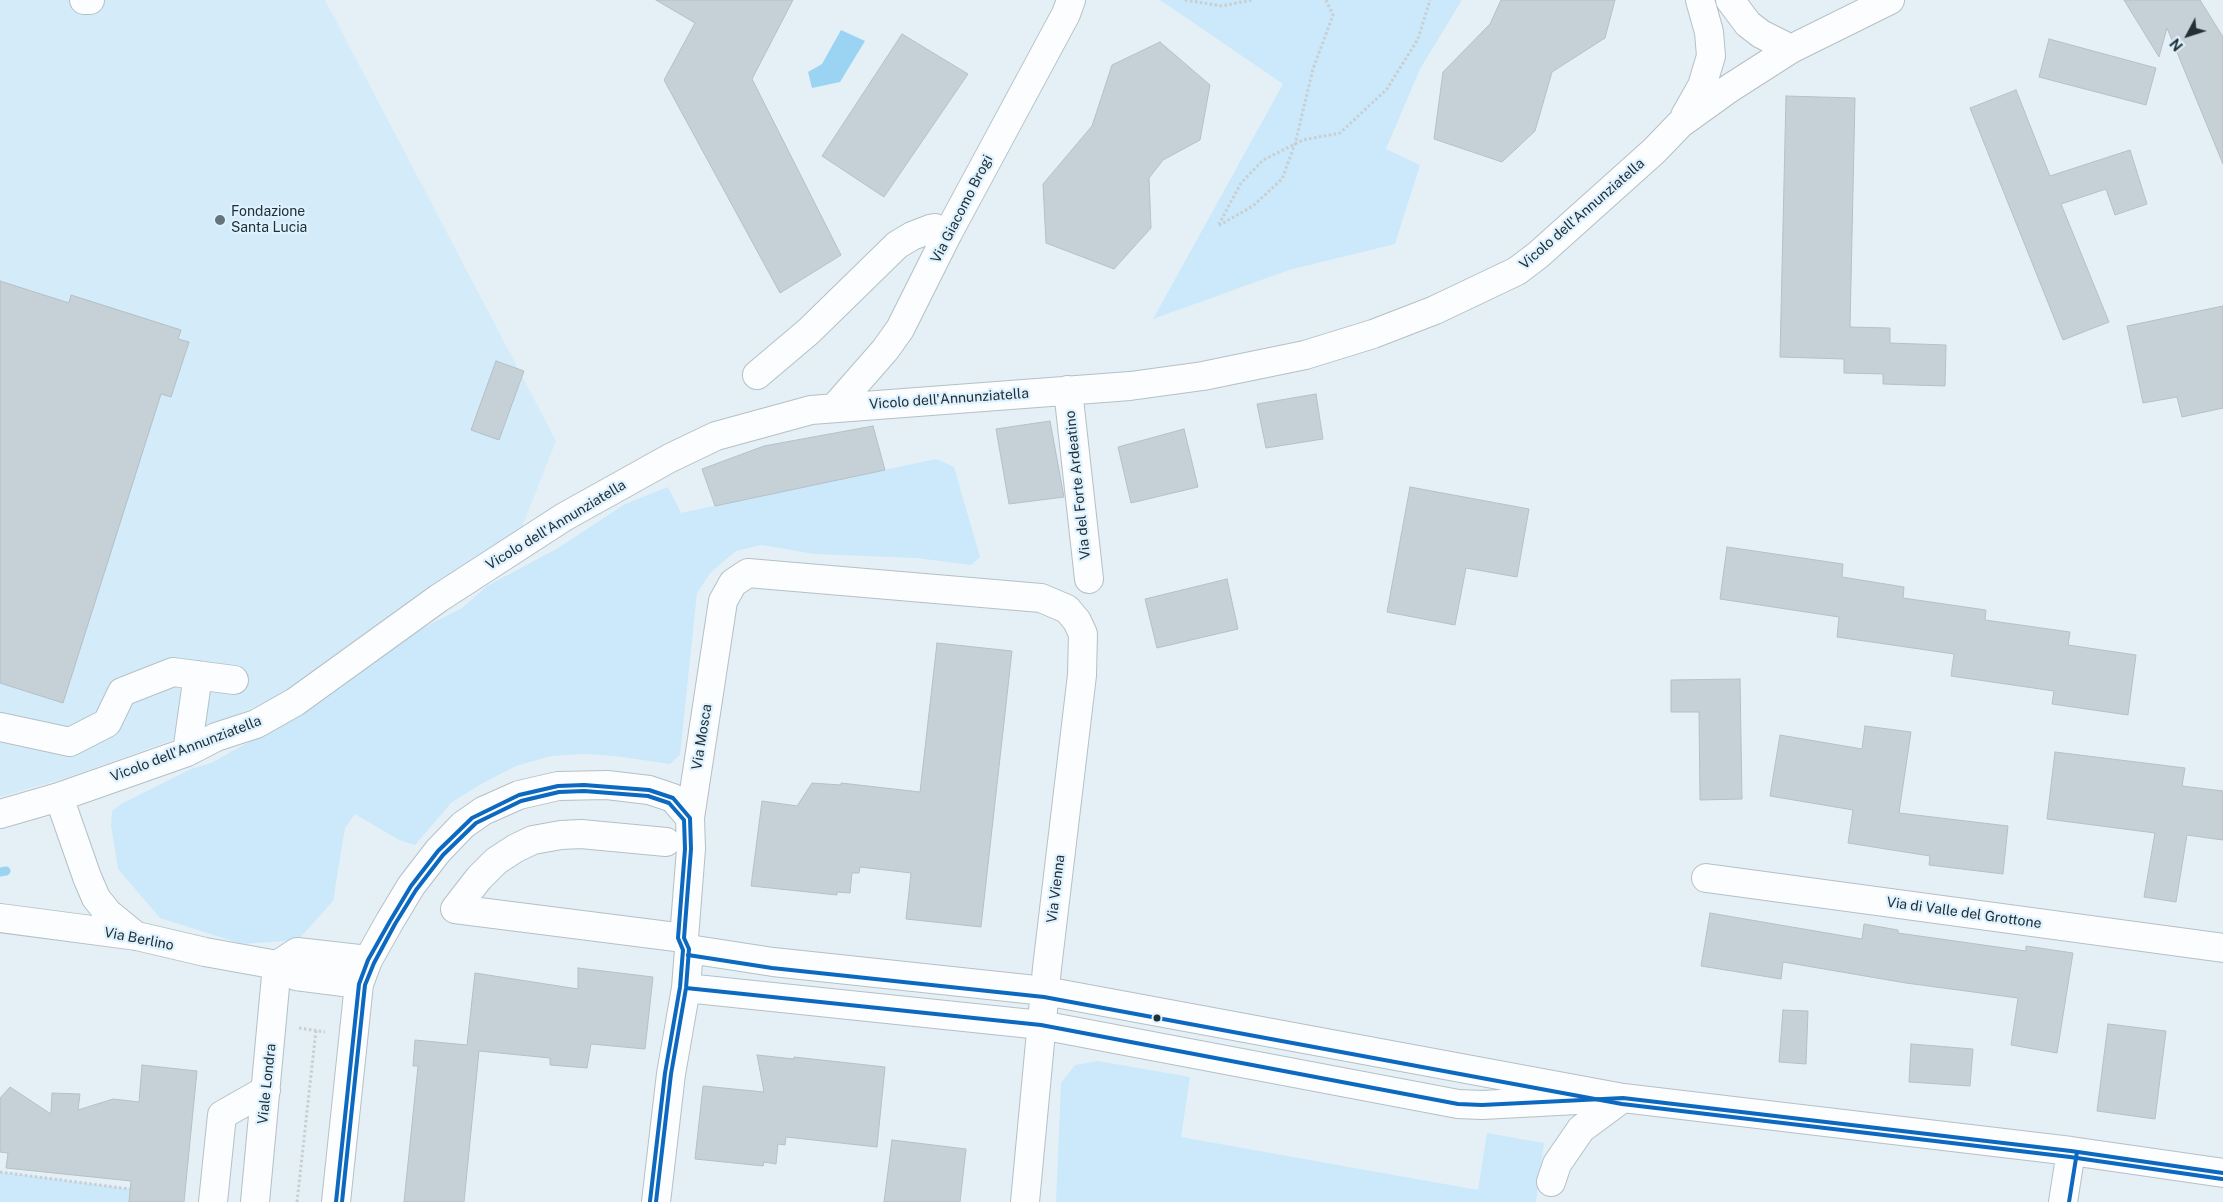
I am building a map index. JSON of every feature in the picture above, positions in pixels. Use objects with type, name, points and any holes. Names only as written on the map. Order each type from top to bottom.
[{"type":"street","points":[[84,0],[90,0]]},
{"type":"street","name":"Via Giacomo Brogi","points":[[835,407],[885,350],[914,305],[948,233],[1066,14],[1071,0]]},
{"type":"street","points":[[1680,124],[1702,86],[1711,56],[1709,32],[1700,0]]},
{"type":"street","points":[[1730,0],[1748,24],[1761,34],[1791,49]]},
{"type":"street","name":"Vicolo dell'Annunziatella","points":[[0,814],[59,797],[187,752],[216,737],[256,724],[295,702],[481,570],[601,495],[716,436],[811,410],[835,407],[1164,382],[1296,357],[1373,334],[1435,310],[1496,282],[1524,266],[1654,151],[1680,124],[1730,88],[1791,49],[1890,0]]},
{"type":"street","points":[[757,375],[809,331],[897,245],[912,236],[930,229],[935,228],[948,233]]},
{"type":"street","name":"Via del Forte Ardeatino","points":[[1068,390],[1089,579]]},
{"type":"street","name":"Via Mosca","points":[[656,1202],[671,1074],[686,988],[691,849],[690,818],[722,601],[733,583],[748,573],[1041,598]]},
{"type":"street","name":"Via Vienna","points":[[1025,1202],[1041,1025],[1082,675],[1083,634],[1077,621],[1066,609],[1041,598]]},
{"type":"street","points":[[0,727],[70,742],[107,723],[122,692],[173,672],[234,680]]},
{"type":"street","points":[[187,752],[198,675]]},
{"type":"street","points":[[336,1202],[353,1037],[364,972],[402,900],[438,851],[472,818],[495,805],[519,795],[558,786],[607,785],[649,790],[673,798],[690,818]]},
{"type":"street","points":[[59,797],[96,898],[116,921],[137,936]]},
{"type":"street","points":[[666,842],[581,834],[561,834],[533,840],[496,861],[479,878],[455,909],[687,944],[772,962],[1045,991],[1624,1098],[2071,1151],[2223,1173]]},
{"type":"street","name":"Via di Valle del Grottone","points":[[1706,878],[2223,948]]},
{"type":"street","name":"Via Berlino","points":[[0,918],[137,936],[205,952],[277,965]]},
{"type":"street","points":[[277,965],[297,952],[364,972]]},
{"type":"street","name":"Viale Londra","points":[[255,1202],[277,965]]},
{"type":"street","points":[[686,988],[1041,1025],[1458,1104],[1482,1105],[1624,1098]]},
{"type":"street","points":[[213,1202],[222,1115],[266,1090]]},
{"type":"street","points":[[1551,1182],[1557,1164],[1581,1129],[1624,1098]]},
{"type":"street","points":[[2063,1202],[2071,1151]]},
{"type":"path","points":[[1185,0],[1222,6],[1252,0]]},
{"type":"path","points":[[1326,0],[1333,15],[1313,69],[1295,144],[1282,179],[1253,206],[1218,226],[1241,183],[1262,160],[1295,144],[1303,140],[1340,134],[1386,89],[1418,40],[1430,0]]},
{"type":"path","points":[[272,1023],[353,1037]]},
{"type":"path","points":[[297,1202],[316,1030]]},
{"type":"path","points":[[0,1172],[130,1189]]},
{"type":"shaded area","name":"Fondazione Santa Lucia","points":[[0,0],[325,0],[556,441],[518,537],[283,694],[214,725],[69,777],[0,797]]},
{"type":"shaded area","points":[[1160,0],[1462,0],[1420,69],[1386,149],[1420,165],[1395,244],[1289,270],[1153,319],[1283,84]]},
{"type":"shaded area","points":[[936,459],[954,467],[980,557],[971,565],[917,558],[814,554],[762,545],[736,551],[711,572],[697,593],[680,755],[670,764],[615,756],[582,754],[551,756],[516,766],[452,802],[415,845],[399,840],[355,814],[345,828],[333,901],[298,940],[242,944],[160,918],[118,869],[111,825],[112,811],[121,804],[191,769],[211,763],[321,702],[417,631],[462,608],[487,586],[560,547],[625,504],[668,487],[681,513]]},
{"type":"shaded area","points":[[1098,1061],[1190,1077],[1181,1137],[1478,1190],[1487,1133],[1544,1143],[1536,1202],[1056,1202],[1061,1083],[1075,1065]]},
{"type":"shaded area","points":[[0,1172],[130,1189],[129,1202],[0,1202]]},
{"type":"water","points":[[841,30],[865,41],[840,82],[812,88],[808,72],[822,64]]},
{"type":"building","points":[[656,0],[793,0],[752,79],[841,255],[780,293],[664,80],[695,23]]},
{"type":"building","points":[[1501,0],[1615,0],[1605,38],[1552,72],[1535,131],[1502,162],[1434,139],[1443,72],[1490,24]]},
{"type":"building","points":[[2124,0],[2200,0],[2223,37],[2223,164],[2167,28],[2159,57]]},
{"type":"building","points":[[902,34],[968,74],[884,197],[822,156]]},
{"type":"building","points":[[2049,39],[2156,68],[2146,105],[2039,77]]},
{"type":"building","points":[[1160,42],[1210,85],[1200,140],[1163,160],[1149,178],[1151,228],[1114,269],[1046,243],[1043,184],[1092,126],[1112,65]]},
{"type":"building","points":[[2016,90],[2050,176],[2130,150],[2147,204],[2115,215],[2106,189],[2061,204],[2109,322],[2063,340],[1970,108]]},
{"type":"building","points":[[1786,96],[1855,98],[1850,327],[1890,328],[1890,343],[1946,345],[1945,386],[1883,384],[1883,374],[1844,373],[1844,359],[1780,357]]},
{"type":"building","points":[[0,281],[69,303],[71,295],[181,330],[178,339],[189,342],[171,397],[161,394],[63,703],[0,683]]},
{"type":"building","points":[[2223,306],[2223,408],[2182,417],[2177,397],[2143,403],[2127,326]]},
{"type":"building","points":[[496,361],[524,371],[499,440],[471,430]]},
{"type":"building","points":[[1316,394],[1323,439],[1266,448],[1257,404]]},
{"type":"building","points":[[1050,421],[1064,497],[1009,504],[996,429]]},
{"type":"building","points":[[873,426],[885,470],[715,506],[702,469],[764,446]]},
{"type":"building","points":[[1184,429],[1198,487],[1131,503],[1118,447]]},
{"type":"building","points":[[1410,487],[1529,509],[1517,577],[1466,568],[1455,625],[1387,612]]},
{"type":"building","points":[[1727,547],[1843,564],[1842,577],[1904,587],[1903,598],[1986,610],[1985,620],[2070,632],[2068,645],[2136,655],[2128,715],[2052,704],[2054,691],[1951,676],[1954,654],[1837,637],[1839,617],[1720,599]]},
{"type":"building","points":[[1227,579],[1238,629],[1157,648],[1145,599]]},
{"type":"building","points":[[937,643],[1012,651],[981,927],[906,919],[911,873],[860,867],[859,873],[852,873],[850,893],[837,892],[837,895],[751,886],[762,801],[797,806],[812,783],[841,785],[841,783],[920,792]]},
{"type":"building","points":[[1740,679],[1742,799],[1700,800],[1699,712],[1671,712],[1671,680]]},
{"type":"building","points":[[1865,726],[1911,732],[1899,813],[2008,826],[2003,874],[1929,865],[1930,856],[1848,843],[1853,810],[1770,796],[1780,735],[1862,749]]},
{"type":"building","points":[[2055,752],[2185,768],[2182,786],[2223,791],[2223,840],[2187,835],[2176,902],[2144,897],[2155,833],[2047,819]]},
{"type":"building","points":[[1710,913],[1862,939],[1864,924],[1898,930],[1898,933],[2026,951],[2026,946],[2073,953],[2057,1053],[2011,1045],[2018,998],[1906,983],[1783,962],[1781,979],[1701,966]]},
{"type":"building","points":[[578,968],[653,977],[645,1049],[591,1044],[587,1068],[550,1065],[550,1058],[479,1051],[464,1202],[404,1202],[418,1066],[413,1066],[415,1040],[467,1045],[475,973],[578,989]]},
{"type":"building","points":[[1783,1010],[1808,1011],[1806,1064],[1779,1062]]},
{"type":"building","points":[[2108,1024],[2166,1031],[2155,1119],[2097,1111]]},
{"type":"building","points":[[1911,1044],[1973,1049],[1970,1086],[1909,1082]]},
{"type":"building","points":[[757,1055],[885,1067],[877,1147],[786,1137],[785,1145],[778,1144],[776,1164],[764,1162],[763,1166],[695,1159],[703,1086],[764,1092]]},
{"type":"building","points":[[142,1065],[197,1071],[184,1202],[129,1202],[131,1181],[6,1168],[8,1153],[0,1152],[0,1098],[10,1087],[51,1114],[52,1093],[80,1094],[78,1110],[113,1099],[139,1102]]},
{"type":"building","points":[[892,1140],[966,1149],[960,1202],[884,1202]]},
{"type":"waterway","points":[[0,872],[6,871]]},
{"type":"transit line","points":[[336,1202],[359,984],[368,960],[390,921],[411,886],[438,851],[472,818],[519,795],[558,786],[584,785],[649,790],[673,798],[690,818],[691,849],[684,938],[689,949],[686,988],[671,1074],[656,1202]]},
{"type":"transit line","points":[[342,1202],[365,985],[374,963],[395,924],[416,890],[443,855],[476,823],[521,801],[559,792],[584,791],[648,796],[669,803],[684,820],[685,849],[678,938],[683,950],[680,987],[665,1073],[650,1201]]},
{"type":"transit line","points":[[688,955],[772,968],[1044,997],[1622,1104],[2070,1157],[2222,1179]]},
{"type":"transit line","points":[[686,988],[1041,1025],[1458,1104],[1482,1105],[1623,1098],[2071,1151],[2223,1173]]},
{"type":"transit line","points":[[2069,1202],[2077,1152]]},
{"type":"place","name":"Fondazione Santa Lucia","points":[[220,220]]}]
